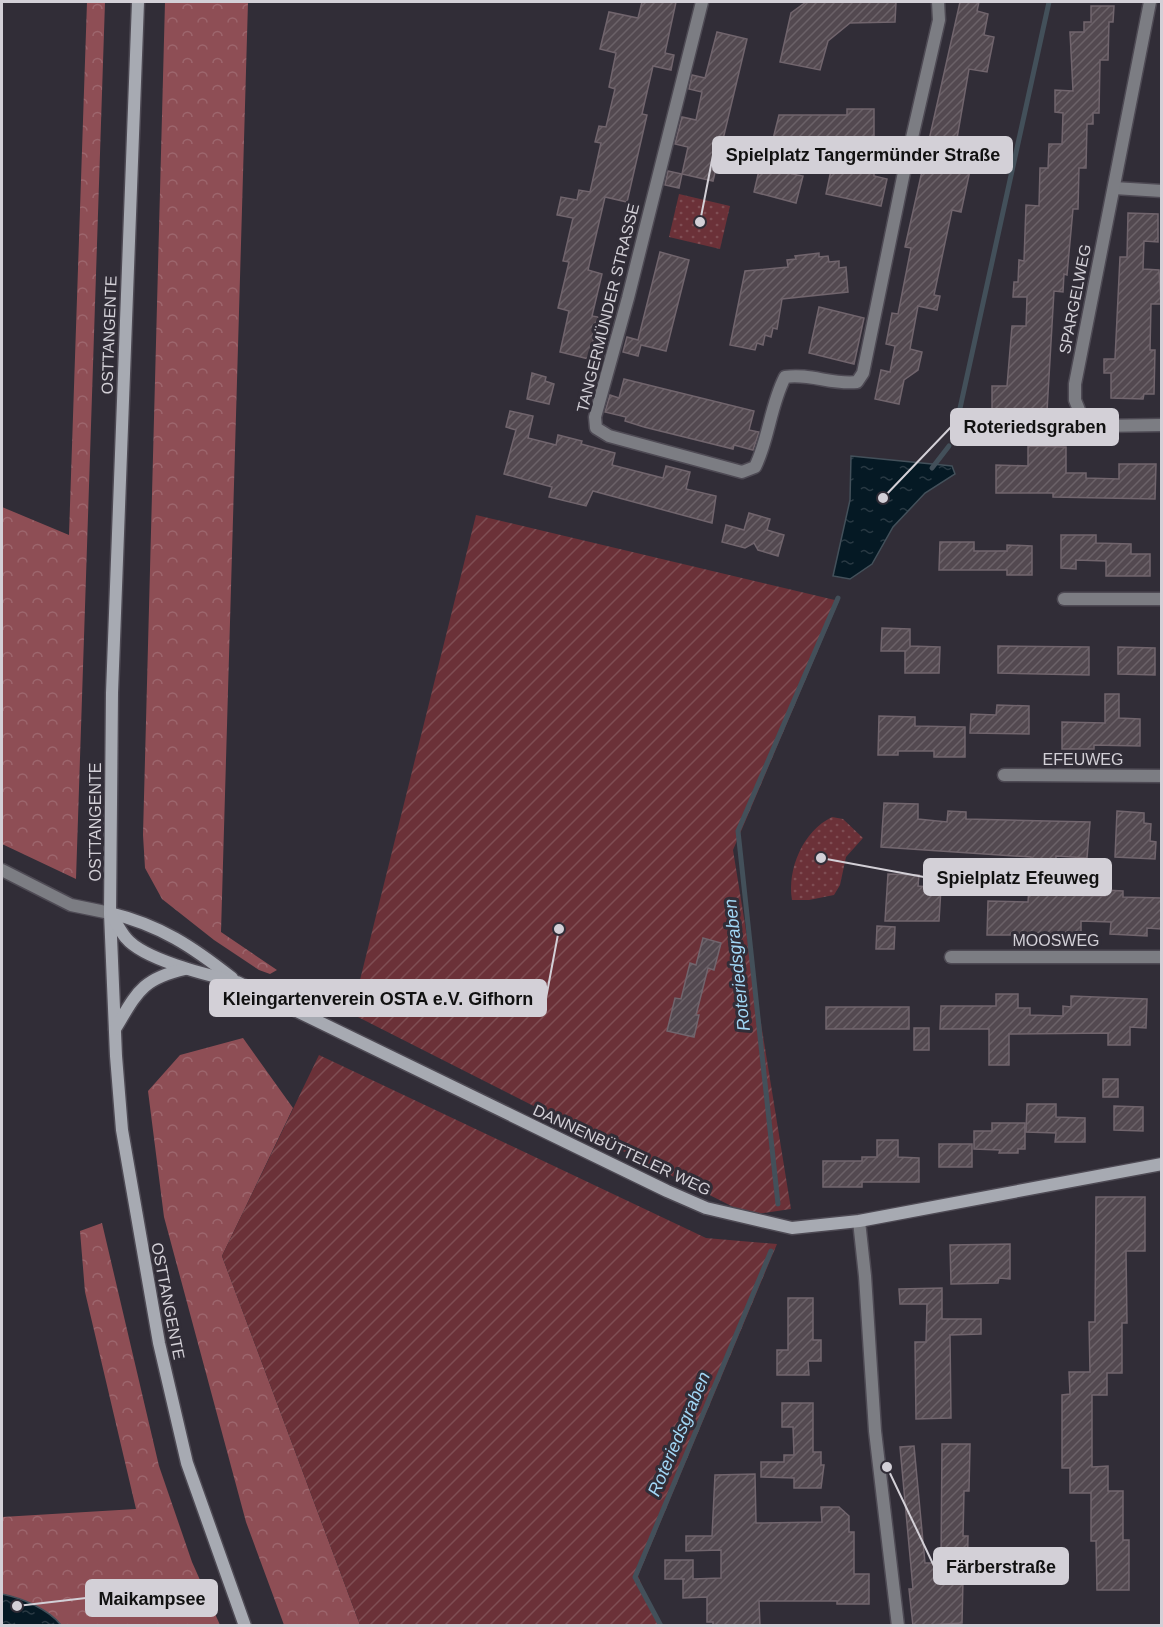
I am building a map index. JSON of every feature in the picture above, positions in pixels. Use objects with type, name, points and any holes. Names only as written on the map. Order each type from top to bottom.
[{"type":"main road","name":"OSTTANGENTE","points":[[138,2],[112,693],[110,913],[114,1030],[122,1130],[159,1343],[187,1463],[245,1626]]},
{"type":"main road","name":"DANNENBÜTTELER WEG","points":[[110,913],[126,939],[185,969],[237,982]]},
{"type":"main road","name":"DANNENBÜTTELER WEG","points":[[110,913],[141,920],[192,947],[237,982],[589,1155],[706,1208],[792,1228],[858,1221],[1161,1164]]},
{"type":"main road","points":[[114,1030],[141,988],[162,974],[185,969]]},
{"type":"street","name":"TANGERMÜNDER STRASSE","points":[[702,2],[631,287],[595,417],[596,428],[609,436],[742,472],[755,467],[761,455],[774,399],[785,377],[799,375],[845,384],[856,382],[863,373],[903,177],[939,20],[938,2]]},
{"type":"street","name":"SPARGELWEG","points":[[1082,415],[1075,400],[1075,384],[1150,2]]},
{"type":"street","points":[[1114,188],[1161,190]]},
{"type":"street","points":[[987,429],[1059,429],[1082,415],[1098,426],[1161,425]]},
{"type":"street","points":[[1064,599],[1161,599]]},
{"type":"street","name":"EFEUWEG","points":[[1004,775],[1161,776]]},
{"type":"street","name":"DANNENBÜTTELER WEG","points":[[2,870],[71,905],[110,913]]},
{"type":"street","name":"MOOSWEG","points":[[951,957],[1161,957]]},
{"type":"street","points":[[858,1221],[865,1276],[875,1431],[898,1626]]},
{"type":"green space","points":[[87,2],[105,2],[76,879],[2,844],[2,507],[69,535]]},
{"type":"green space","points":[[165,2],[248,2],[221,932],[277,970],[270,974],[259,970],[214,940],[162,899],[145,868],[143,835]]},
{"type":"green space","points":[[243,1038],[293,1108],[222,1256],[360,1625],[284,1625],[246,1522],[164,1217],[148,1091],[180,1055]]},
{"type":"green space","points":[[102,1223],[159,1466],[192,1562],[220,1625],[61,1625],[56,1619],[34,1605],[2,1594],[2,1517],[136,1509],[85,1292],[80,1231]]},
{"type":"shaded area","points":[[679,194],[730,206],[720,249],[669,237]]},
{"type":"shaded area","points":[[476,515],[839,601],[733,850],[791,1209],[749,1215],[354,1015],[353,1008]]},
{"type":"shaded area","points":[[832,817],[843,819],[863,838],[846,857],[840,885],[834,895],[809,900],[792,900],[792,876],[799,852],[813,832]]},
{"type":"shaded area","points":[[319,1055],[706,1238],[777,1244],[638,1576],[659,1625],[360,1625],[222,1256]]},
{"type":"water","points":[[851,456],[952,466],[955,474],[925,493],[893,527],[872,564],[850,579],[833,576],[850,500]]},
{"type":"water","points":[[2,1594],[34,1605],[56,1619],[61,1625],[2,1625]]},
{"type":"building","points":[[642,2],[676,2],[665,53],[674,55],[671,70],[653,66],[642,114],[647,115],[627,202],[605,197],[588,270],[602,274],[592,316],[598,317],[589,359],[560,352],[569,311],[558,308],[569,262],[563,261],[573,218],[557,215],[561,197],[577,200],[579,190],[590,192],[601,143],[595,142],[599,126],[606,127],[615,89],[609,87],[616,53],[600,49],[609,12],[638,18]]},
{"type":"building","points":[[806,2],[896,2],[895,22],[850,23],[828,41],[820,70],[780,62],[791,13]]},
{"type":"building","points":[[960,2],[979,2],[977,11],[988,14],[984,35],[994,37],[987,72],[969,69],[956,144],[975,148],[961,212],[952,210],[934,295],[940,296],[937,310],[918,306],[910,349],[922,352],[918,370],[904,380],[899,404],[875,399],[881,370],[890,372],[895,346],[886,344],[892,313],[898,314],[911,248],[905,247]]},
{"type":"building","points":[[1091,6],[1114,6],[1113,22],[1109,22],[1108,60],[1100,60],[1099,113],[1093,113],[1093,124],[1087,124],[1086,168],[1079,168],[1078,209],[1073,209],[1067,275],[1064,274],[1063,292],[1054,291],[1047,411],[992,410],[992,386],[1007,386],[1012,326],[1026,326],[1027,297],[1013,297],[1014,282],[1018,282],[1019,260],[1024,261],[1026,205],[1039,206],[1040,168],[1048,168],[1049,144],[1062,144],[1063,113],[1055,112],[1055,90],[1073,91],[1070,32],[1084,32],[1084,22],[1091,22]]},
{"type":"building","points":[[717,32],[747,39],[713,181],[682,174],[688,147],[675,144],[682,117],[696,120],[702,92],[689,89],[692,75],[705,78]]},
{"type":"building","points":[[847,109],[874,109],[874,176],[887,179],[881,206],[826,194],[837,142],[800,142],[792,174],[803,176],[796,203],[754,192],[760,166],[766,167],[779,115],[847,115]]},
{"type":"building","points":[[668,171],[682,174],[679,188],[665,185]]},
{"type":"building","points":[[1128,213],[1158,214],[1158,242],[1144,241],[1143,269],[1159,270],[1161,304],[1151,304],[1150,350],[1155,350],[1154,394],[1144,394],[1143,399],[1111,398],[1111,373],[1104,373],[1104,359],[1115,359],[1120,257],[1127,257]]},
{"type":"building","points":[[660,252],[689,260],[666,351],[641,345],[638,356],[623,352],[627,337],[638,340]]},
{"type":"building","points":[[819,253],[819,257],[828,256],[829,262],[839,261],[839,268],[846,267],[848,292],[782,299],[777,329],[773,328],[771,337],[765,335],[763,345],[757,343],[755,350],[730,345],[745,271],[788,267],[787,260],[796,259],[795,256]]},
{"type":"building","points":[[819,307],[864,318],[854,364],[809,353]]},
{"type":"building","points":[[532,373],[546,377],[545,381],[554,384],[549,404],[527,399]]},
{"type":"building","points":[[624,379],[754,411],[749,430],[759,432],[753,450],[734,445],[733,449],[644,427],[625,421],[626,417],[605,412],[610,395],[619,398]]},
{"type":"building","points":[[510,411],[533,416],[528,438],[556,445],[558,435],[582,441],[581,444],[615,453],[612,465],[663,478],[666,466],[690,472],[686,489],[716,496],[712,523],[593,491],[586,506],[549,497],[552,487],[504,474],[516,430],[506,427]]},
{"type":"building","points":[[1028,446],[1066,447],[1066,473],[1086,473],[1086,478],[1119,479],[1119,464],[1156,464],[1155,499],[1053,497],[1053,493],[996,493],[996,465],[1028,466]]},
{"type":"building","points":[[749,513],[770,519],[767,530],[784,535],[778,556],[758,550],[754,543],[745,548],[722,542],[726,525],[744,530]]},
{"type":"building","points":[[1061,535],[1096,535],[1096,543],[1131,544],[1131,554],[1150,554],[1150,576],[1106,576],[1106,561],[1076,560],[1076,569],[1061,568]]},
{"type":"building","points":[[940,542],[974,542],[974,551],[1007,551],[1007,545],[1032,546],[1032,575],[1007,575],[1007,570],[939,570]]},
{"type":"building","points":[[882,628],[910,629],[910,646],[940,647],[939,673],[905,673],[905,651],[881,651]]},
{"type":"building","points":[[998,646],[1089,647],[1089,675],[998,673]]},
{"type":"building","points":[[1118,647],[1155,648],[1155,675],[1118,674]]},
{"type":"building","points":[[1105,694],[1119,694],[1119,718],[1140,719],[1140,746],[1094,745],[1094,749],[1062,749],[1062,722],[1105,723]]},
{"type":"building","points":[[997,705],[1029,706],[1029,734],[970,733],[971,714],[996,715]]},
{"type":"building","points":[[879,716],[915,717],[915,726],[965,727],[965,757],[934,757],[934,751],[898,751],[898,755],[878,755]]},
{"type":"building","points":[[884,803],[918,804],[918,819],[947,822],[948,811],[966,812],[966,819],[1090,822],[1087,858],[1056,856],[1055,895],[1105,896],[1105,890],[1123,891],[1123,897],[1161,898],[1161,929],[1147,928],[1147,936],[1110,934],[1111,922],[1081,921],[1081,935],[987,935],[988,901],[1028,902],[1031,857],[881,847]]},
{"type":"building","points":[[1117,811],[1144,813],[1144,823],[1151,824],[1150,841],[1156,842],[1155,859],[1115,857]]},
{"type":"building","points":[[888,874],[919,875],[918,886],[941,888],[939,921],[885,921]]},
{"type":"building","points":[[877,926],[895,927],[894,949],[876,949]]},
{"type":"building","points":[[703,938],[721,943],[714,970],[708,968],[696,1015],[699,1015],[694,1037],[667,1031],[675,998],[681,999],[690,963],[696,965]]},
{"type":"building","points":[[996,994],[1018,994],[1018,1008],[1030,1008],[1030,1015],[1063,1016],[1063,1006],[1071,1007],[1071,996],[1147,999],[1146,1028],[1130,1027],[1130,1045],[1108,1045],[1108,1033],[1009,1034],[1009,1065],[989,1065],[989,1029],[940,1029],[941,1006],[996,1006]]},
{"type":"building","points":[[826,1007],[909,1007],[909,1029],[826,1029]]},
{"type":"building","points":[[914,1028],[929,1028],[929,1050],[914,1050]]},
{"type":"building","points":[[1103,1079],[1118,1079],[1118,1097],[1103,1097]]},
{"type":"building","points":[[1027,1104],[1056,1104],[1056,1117],[1085,1118],[1085,1142],[1055,1142],[1056,1133],[1026,1132]]},
{"type":"building","points":[[1114,1106],[1143,1107],[1143,1131],[1114,1130]]},
{"type":"building","points":[[992,1123],[1025,1123],[1025,1149],[1018,1149],[1018,1153],[999,1153],[1000,1150],[974,1149],[974,1131],[992,1131]]},
{"type":"building","points":[[877,1140],[898,1140],[898,1157],[919,1158],[919,1182],[862,1182],[862,1187],[823,1187],[823,1161],[862,1161],[862,1157],[877,1157]]},
{"type":"building","points":[[939,1144],[972,1144],[972,1167],[939,1167]]},
{"type":"building","points":[[1096,1197],[1145,1197],[1145,1251],[1126,1251],[1127,1323],[1122,1323],[1122,1373],[1107,1373],[1107,1395],[1092,1395],[1092,1467],[1108,1466],[1108,1491],[1123,1491],[1123,1540],[1129,1540],[1129,1590],[1097,1590],[1096,1541],[1091,1541],[1091,1493],[1070,1493],[1070,1468],[1062,1468],[1062,1395],[1070,1394],[1069,1372],[1090,1372],[1089,1322],[1095,1322]]},
{"type":"building","points":[[1010,1244],[1010,1279],[999,1278],[998,1283],[951,1284],[950,1245]]},
{"type":"building","points":[[942,1288],[942,1319],[981,1319],[981,1334],[950,1335],[951,1418],[916,1419],[915,1342],[926,1342],[927,1304],[900,1304],[899,1289]]},
{"type":"building","points":[[788,1298],[813,1298],[813,1340],[821,1340],[821,1361],[808,1361],[809,1375],[777,1375],[777,1350],[788,1350]]},
{"type":"building","points":[[782,1403],[813,1403],[813,1452],[821,1452],[821,1465],[824,1465],[821,1488],[794,1488],[794,1478],[761,1477],[761,1462],[784,1462],[784,1455],[794,1455],[793,1427],[782,1427]]},
{"type":"building","points":[[942,1444],[970,1444],[969,1491],[964,1491],[963,1536],[968,1536],[967,1580],[963,1580],[962,1623],[913,1626],[909,1589],[913,1589],[900,1447],[914,1446],[925,1563],[941,1563]]},
{"type":"building","points":[[755,1474],[756,1523],[822,1522],[821,1507],[839,1507],[849,1516],[849,1532],[854,1532],[854,1574],[869,1574],[869,1604],[837,1604],[837,1601],[759,1601],[760,1626],[713,1626],[713,1622],[707,1622],[707,1597],[683,1598],[683,1579],[665,1579],[665,1560],[693,1560],[693,1579],[721,1578],[721,1550],[686,1551],[686,1536],[712,1536],[715,1475]]},
{"type":"waterway","name":"Roteriedsgraben","points":[[957,422],[1049,2]]},
{"type":"waterway","name":"Roteriedsgraben","points":[[932,468],[949,446]]},
{"type":"waterway","name":"Roteriedsgraben","points":[[778,1204],[738,831],[838,598]]},
{"type":"waterway","name":"Roteriedsgraben","points":[[661,1626],[635,1577],[771,1251]]},
{"type":"place","name":"Spielplatz Tangermünder Straße","points":[[700,222]]},
{"type":"place","name":"Roteriedsgraben","points":[[883,498]]},
{"type":"place","name":"Spielplatz Efeuweg","points":[[821,858]]},
{"type":"place","name":"Kleingartenverein OSTA e.V. Gifhorn","points":[[559,929]]},
{"type":"place","name":"Färberstraße","points":[[887,1467]]},
{"type":"place","name":"Maikampsee","points":[[17,1606]]}]
